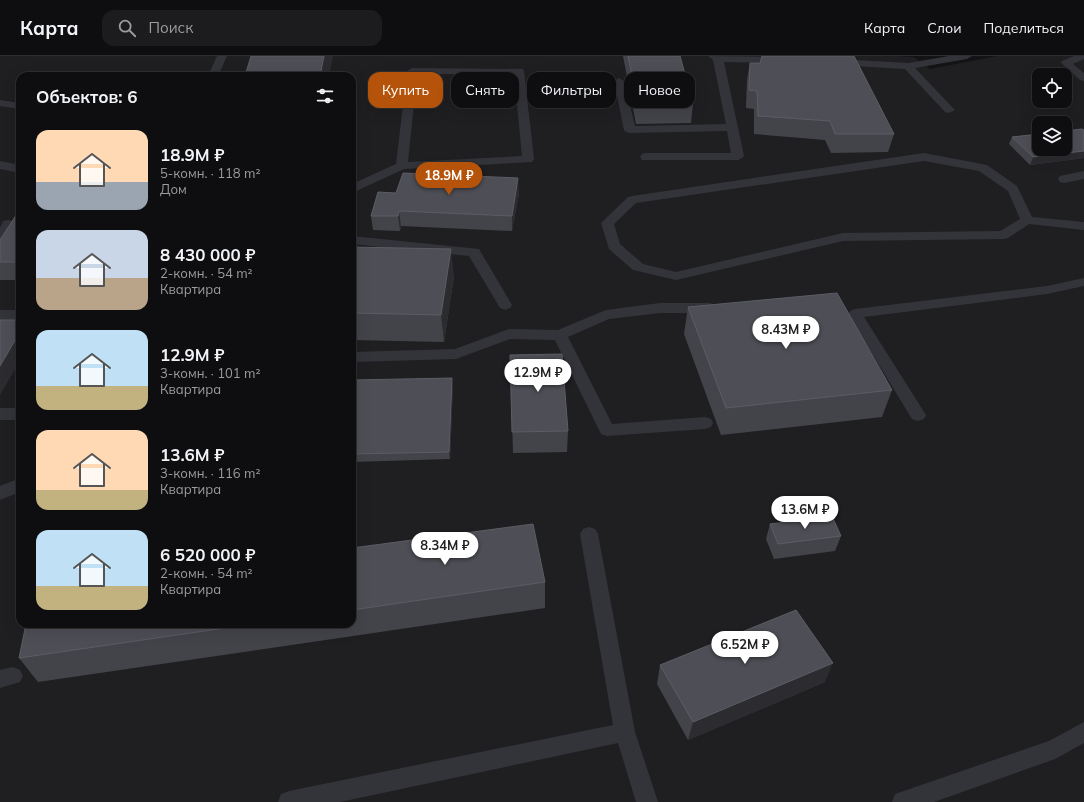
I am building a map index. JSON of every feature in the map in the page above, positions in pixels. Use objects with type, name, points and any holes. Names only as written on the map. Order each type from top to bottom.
[{"type":"lane","points":[[215,72],[222,56]]},
{"type":"lane","points":[[824,62],[908,66],[967,56]]},
{"type":"lane","points":[[1083,56],[1066,63],[1084,78]]},
{"type":"lane","points":[[646,157],[738,156],[715,57],[793,60]]},
{"type":"lane","points":[[908,66],[949,110]]},
{"type":"lane","points":[[356,187],[402,166],[528,159],[519,70],[412,71],[402,166]]},
{"type":"lane","points":[[620,81],[630,130],[732,127]]},
{"type":"lane","points":[[0,103],[16,105]]},
{"type":"lane","points":[[1027,220],[1013,189],[983,168],[924,157],[632,200],[607,223],[614,246],[638,267],[676,276],[843,237],[1003,235],[1027,220],[1084,226]]},
{"type":"lane","points":[[0,164],[16,168]]},
{"type":"lane","points":[[1064,179],[1084,175]]},
{"type":"lane","points":[[0,242],[8,224]]},
{"type":"lane","points":[[356,240],[474,252],[505,306]]},
{"type":"lane","points":[[918,415],[855,314],[1046,290],[1084,282]]},
{"type":"lane","points":[[356,357],[456,354],[510,334],[560,335],[606,315],[660,308],[724,308]]},
{"type":"lane","points":[[0,315],[16,315]]},
{"type":"lane","points":[[560,335],[607,430],[705,423]]},
{"type":"lane","points":[[0,414],[16,414]]},
{"type":"lane","points":[[0,493],[16,486]]},
{"type":"lane","points":[[589,534],[625,732],[647,802]]},
{"type":"lane","points":[[289,802],[625,732]]},
{"type":"lane","points":[[903,802],[1055,749],[1084,732]]},
{"type":"shaded area","points":[[0,56],[897,56],[914,57],[930,69],[997,56],[1084,56],[1084,802],[0,802]]},
{"type":"building","points":[[251,56],[324,56],[321,72],[246,72]]},
{"type":"building","points":[[628,56],[680,56],[684,72],[631,72]]},
{"type":"building","points":[[762,56],[854,56],[894,134],[835,134],[830,121],[758,116],[757,91],[749,90],[750,63],[760,63]]},
{"type":"building","points":[[1072,130],[1084,130],[1084,151],[1072,152]]},
{"type":"building","points":[[1032,135],[1032,156],[1042,156],[1033,157],[1012,137]]},
{"type":"building","points":[[403,173],[518,178],[512,216],[399,211],[398,216],[371,216],[378,192],[396,193]]},
{"type":"building","points":[[16,215],[16,262],[0,262],[0,240]]},
{"type":"building","points":[[356,247],[451,249],[441,315],[356,313]]},
{"type":"building","points":[[837,293],[892,390],[726,408],[688,307]]},
{"type":"building","points":[[0,320],[16,320],[16,339],[0,366]]},
{"type":"building","points":[[562,354],[568,431],[512,432],[510,355]]},
{"type":"building","points":[[452,378],[449,452],[356,454],[356,380]]},
{"type":"building","points":[[832,516],[841,536],[778,544],[770,524]]},
{"type":"building","points":[[533,524],[545,582],[356,609],[356,547]]},
{"type":"building","points":[[796,610],[833,663],[693,722],[660,665]]},
{"type":"building","points":[[25,628],[225,628],[19,658]]}]
